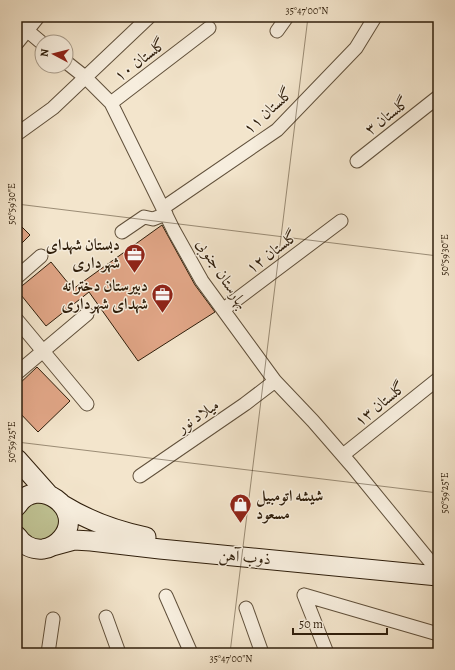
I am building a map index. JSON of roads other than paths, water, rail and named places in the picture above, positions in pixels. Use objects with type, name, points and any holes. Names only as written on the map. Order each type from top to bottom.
[{"type":"main road","points":[[17,459],[56,500],[68,520],[64,536],[59,542],[48,548],[36,549],[27,546],[20,541],[17,536]]},
{"type":"main road","points":[[17,506],[25,498],[32,495],[41,494],[56,500]]},
{"type":"main road","name":"ذوب آهن","points":[[56,500],[78,515],[108,527],[159,539],[435,570]]},
{"type":"main road","name":"ذوب آهن","points":[[17,559],[74,540],[160,549],[435,570]]},
{"type":"street","points":[[17,43],[22,27],[38,17]]},
{"type":"street","points":[[17,134],[53,108],[149,17]]},
{"type":"street","points":[[276,31],[287,17]]},
{"type":"street","name":"گلستان ۱۱","points":[[165,211],[277,130],[356,48],[375,17]]},
{"type":"street","points":[[22,27],[34,37]]},
{"type":"street","name":"گلستان ۱۰","points":[[111,103],[210,28]]},
{"type":"street","name":"بهارستان جنوبی","points":[[74,68],[111,103],[202,281],[224,309],[275,381],[313,421],[342,455],[435,570]]},
{"type":"street","name":"گلستان ۳","points":[[357,161],[438,97]]},
{"type":"street","points":[[122,232],[144,218],[153,219],[165,211]]},
{"type":"street","name":"گلستان ۱۲","points":[[224,309],[341,221]]},
{"type":"street","points":[[17,277],[41,256]]},
{"type":"street","points":[[17,373],[87,314]]},
{"type":"street","points":[[17,320],[88,404]]},
{"type":"street","name":"گلستان ۱۳","points":[[342,455],[438,379]]},
{"type":"street","name":"میلاد نور","points":[[140,476],[245,404],[275,381]]},
{"type":"street","points":[[327,653],[304,595],[438,634]]},
{"type":"street","points":[[166,596],[191,653]]},
{"type":"street","points":[[246,608],[262,653]]},
{"type":"street","points":[[106,617],[119,653]]},
{"type":"street","points":[[48,653],[53,619]]},
{"type":"place","name":"دبستان شهدای شهرداری","points":[[135,274]]},
{"type":"place","name":"دبیرستان دخترانه شهدای شهرداری","points":[[163,314]]},
{"type":"place","name":"شیشه اتومبیل مسعود","points":[[240,524]]}]
